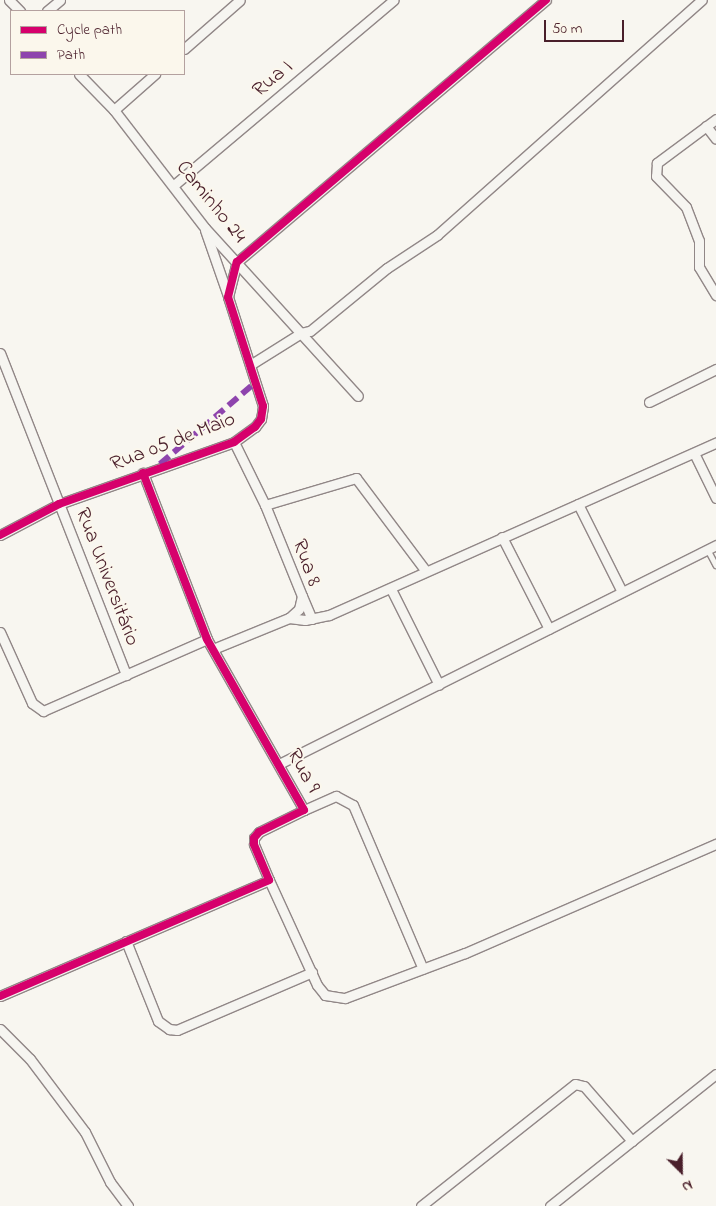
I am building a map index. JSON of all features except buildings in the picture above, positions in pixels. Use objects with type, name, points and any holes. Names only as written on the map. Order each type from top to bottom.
[{"type":"street","points":[[9,0],[19,10]]},
{"type":"street","points":[[47,10],[60,0]]},
{"type":"street","points":[[185,48],[240,0]]},
{"type":"street","name":"Rua I","points":[[174,185],[394,0]]},
{"type":"street","points":[[228,297],[237,262],[546,0]]},
{"type":"street","points":[[250,366],[301,333],[310,330],[387,268],[437,235],[702,0]]},
{"type":"street","name":"Caminho 24","points":[[80,75],[114,110],[174,185],[204,228],[358,396]]},
{"type":"street","points":[[114,110],[154,75]]},
{"type":"street","points":[[716,119],[657,163],[656,176],[686,207],[699,241],[699,267],[716,294]]},
{"type":"street","points":[[706,126],[716,139]]},
{"type":"street","name":"Rua 05 de Maio","points":[[0,535],[60,504],[234,442],[255,426],[263,413],[228,297],[204,228]]},
{"type":"street","name":"Rua Universitário","points":[[0,353],[126,675]]},
{"type":"street","points":[[649,402],[716,369]]},
{"type":"street","name":"Rua 8","points":[[213,649],[289,618],[299,609],[302,596],[265,505],[234,442]]},
{"type":"street","points":[[289,618],[312,619],[329,616],[391,589],[425,570],[716,443]]},
{"type":"street","points":[[694,453],[716,498]]},
{"type":"street","name":"Rua 9","points":[[143,473],[207,639],[304,810],[259,832],[254,838],[254,844],[269,880]]},
{"type":"street","points":[[265,505],[356,478],[425,570]]},
{"type":"street","points":[[578,504],[622,592]]},
{"type":"street","points":[[502,537],[549,629]]},
{"type":"street","points":[[279,764],[712,548]]},
{"type":"street","points":[[391,589],[439,685]]},
{"type":"street","points":[[302,596],[312,619]]},
{"type":"street","points":[[0,632],[32,704],[40,710],[49,710],[207,639]]},
{"type":"street","points":[[304,810],[336,796],[353,805],[423,970]]},
{"type":"street","points":[[0,996],[269,880],[322,991],[338,998],[423,970],[716,844]]},
{"type":"street","points":[[126,941],[158,1021],[169,1029],[178,1030],[312,972]]},
{"type":"street","points":[[0,1029],[30,1059],[84,1132],[110,1182],[128,1206]]},
{"type":"street","points":[[550,1206],[716,1074]]},
{"type":"street","points":[[421,1206],[575,1084],[584,1086],[632,1141]]},
{"type":"lane","points":[[712,548],[716,565]]},
{"type":"marked path","points":[[160,464],[255,383]]},
{"type":"cycle path","points":[[0,535],[59,504],[234,442],[255,427],[261,419],[263,406],[228,297],[237,262],[546,0]]},
{"type":"cycle path","points":[[0,996],[269,880],[254,844],[254,838],[259,832],[304,810],[207,639],[143,473]]}]
